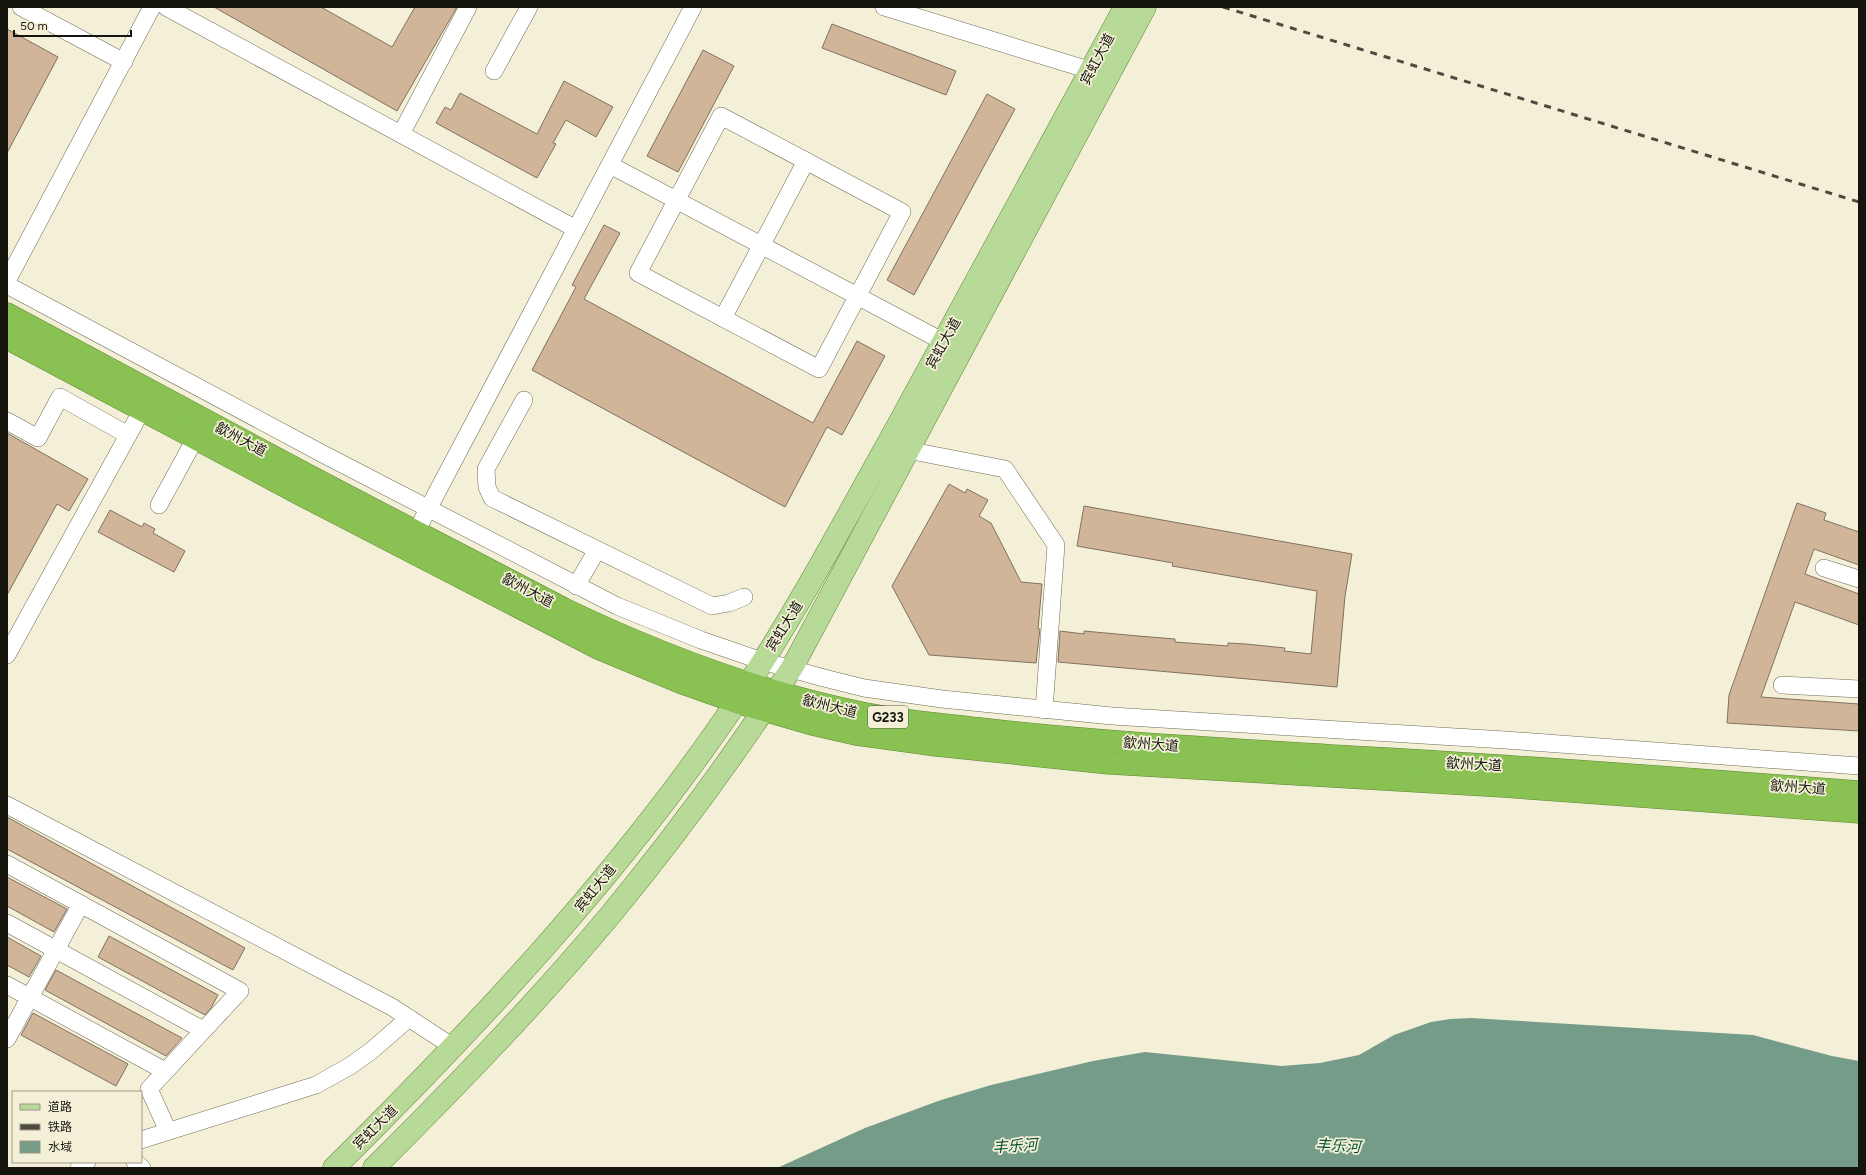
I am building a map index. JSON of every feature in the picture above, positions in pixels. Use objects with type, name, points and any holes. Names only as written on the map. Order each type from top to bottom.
[{"type":"highway","name":"歙州大道","points":[[7,314],[416,532],[606,629],[692,664],[776,692],[860,713],[1018,734],[1126,743],[1512,766],[1859,792]]},
{"type":"highway","name":"歙州大道","points":[[7,338],[555,628],[641,667],[736,702],[856,734],[1016,754],[1124,764],[1502,786],[1859,812]]},
{"type":"main road","name":"宾虹大道","points":[[374,1168],[527,1009],[588,941],[685,821],[764,710],[791,669],[907,450],[1100,73],[1125,7]]},
{"type":"main road","name":"宾虹大道","points":[[334,1168],[453,1047],[523,973],[591,894],[663,803],[736,702],[805,592],[944,342],[1100,73],[1145,7]]},
{"type":"street","points":[[21,7],[124,62]]},
{"type":"street","points":[[7,281],[152,7]]},
{"type":"street","points":[[166,7],[576,228]]},
{"type":"street","points":[[401,134],[468,7]]},
{"type":"street","points":[[494,71],[529,7]]},
{"type":"street","points":[[416,532],[693,7]]},
{"type":"street","points":[[884,7],[1100,73]]},
{"type":"street","points":[[721,116],[902,212],[819,369],[638,273],[677,200],[721,116]]},
{"type":"street","points":[[723,318],[806,162]]},
{"type":"street","points":[[610,165],[944,342]]},
{"type":"street","points":[[7,285],[576,586],[659,624],[762,661],[864,688],[1044,710],[1174,720],[1505,740],[1859,766]]},
{"type":"street","points":[[7,421],[38,438],[60,397],[128,435]]},
{"type":"street","points":[[524,400],[486,469],[489,493],[492,498],[712,606],[729,603],[744,597]]},
{"type":"street","points":[[7,655],[142,410]]},
{"type":"street","points":[[159,506],[195,438]]},
{"type":"street","points":[[907,450],[1005,469],[1056,545],[1044,710]]},
{"type":"street","points":[[576,586],[597,550]]},
{"type":"street","points":[[1824,568],[1859,579]]},
{"type":"street","points":[[1782,685],[1859,689]]},
{"type":"street","points":[[7,805],[392,1007],[453,1047]]},
{"type":"street","points":[[7,864],[240,991],[149,1088],[168,1131]]},
{"type":"street","points":[[7,1039],[81,904]]},
{"type":"street","points":[[7,923],[203,1030]]},
{"type":"street","points":[[7,985],[165,1071]]},
{"type":"street","points":[[142,1140],[316,1085],[350,1066],[371,1051],[409,1018]]},
{"type":"water","name":"丰乐河","points":[[1471,1018],[1753,1035],[1832,1056],[1859,1061],[1859,1168],[777,1168],[865,1128],[941,1100],[991,1085],[1093,1061],[1145,1052],[1281,1066],[1320,1063],[1359,1055],[1394,1035],[1431,1022]]},
{"type":"building","points":[[214,7],[321,7],[392,47],[415,7],[457,7],[397,111]]},
{"type":"building","points":[[832,24],[956,71],[946,95],[822,48]]},
{"type":"building","points":[[7,29],[58,57],[7,153]]},
{"type":"building","points":[[703,50],[734,66],[678,172],[647,156]]},
{"type":"building","points":[[564,81],[613,107],[596,137],[566,120],[553,143],[556,144],[537,178],[436,123],[445,107],[451,110],[460,93],[537,134]]},
{"type":"building","points":[[987,94],[1015,109],[914,295],[887,280]]},
{"type":"building","points":[[604,225],[620,233],[584,299],[813,423],[857,341],[885,356],[842,435],[827,427],[785,507],[532,370],[576,287],[572,285]]},
{"type":"building","points":[[7,433],[88,479],[69,511],[57,504],[7,595]]},
{"type":"building","points":[[949,484],[965,493],[967,489],[988,500],[979,516],[991,523],[1021,582],[1042,584],[1038,629],[1040,629],[1036,663],[929,655],[892,586]]},
{"type":"building","points":[[1797,503],[1826,513],[1824,520],[1859,532],[1859,565],[1814,549],[1805,574],[1859,594],[1859,625],[1795,602],[1761,697],[1859,704],[1859,731],[1727,723],[1729,695]]},
{"type":"building","points":[[1084,506],[1352,554],[1345,596],[1337,687],[1058,662],[1060,631],[1084,634],[1084,631],[1175,639],[1175,642],[1228,646],[1228,643],[1246,644],[1285,648],[1284,651],[1311,654],[1317,591],[1172,566],[1173,563],[1077,546]]},
{"type":"building","points":[[110,510],[142,527],[144,523],[155,529],[153,533],[185,551],[174,572],[98,532]]},
{"type":"building","points":[[7,817],[245,948],[233,970],[7,849]]},
{"type":"building","points":[[7,877],[67,909],[54,932],[7,906]]},
{"type":"building","points":[[109,936],[218,995],[211,1008],[205,1015],[98,957]]},
{"type":"building","points":[[7,937],[41,956],[29,977],[7,965]]},
{"type":"building","points":[[56,970],[182,1038],[166,1056],[45,990]]},
{"type":"building","points":[[33,1013],[128,1064],[116,1086],[21,1035]]},
{"type":"railway","points":[[1223,7],[1859,202]]}]
